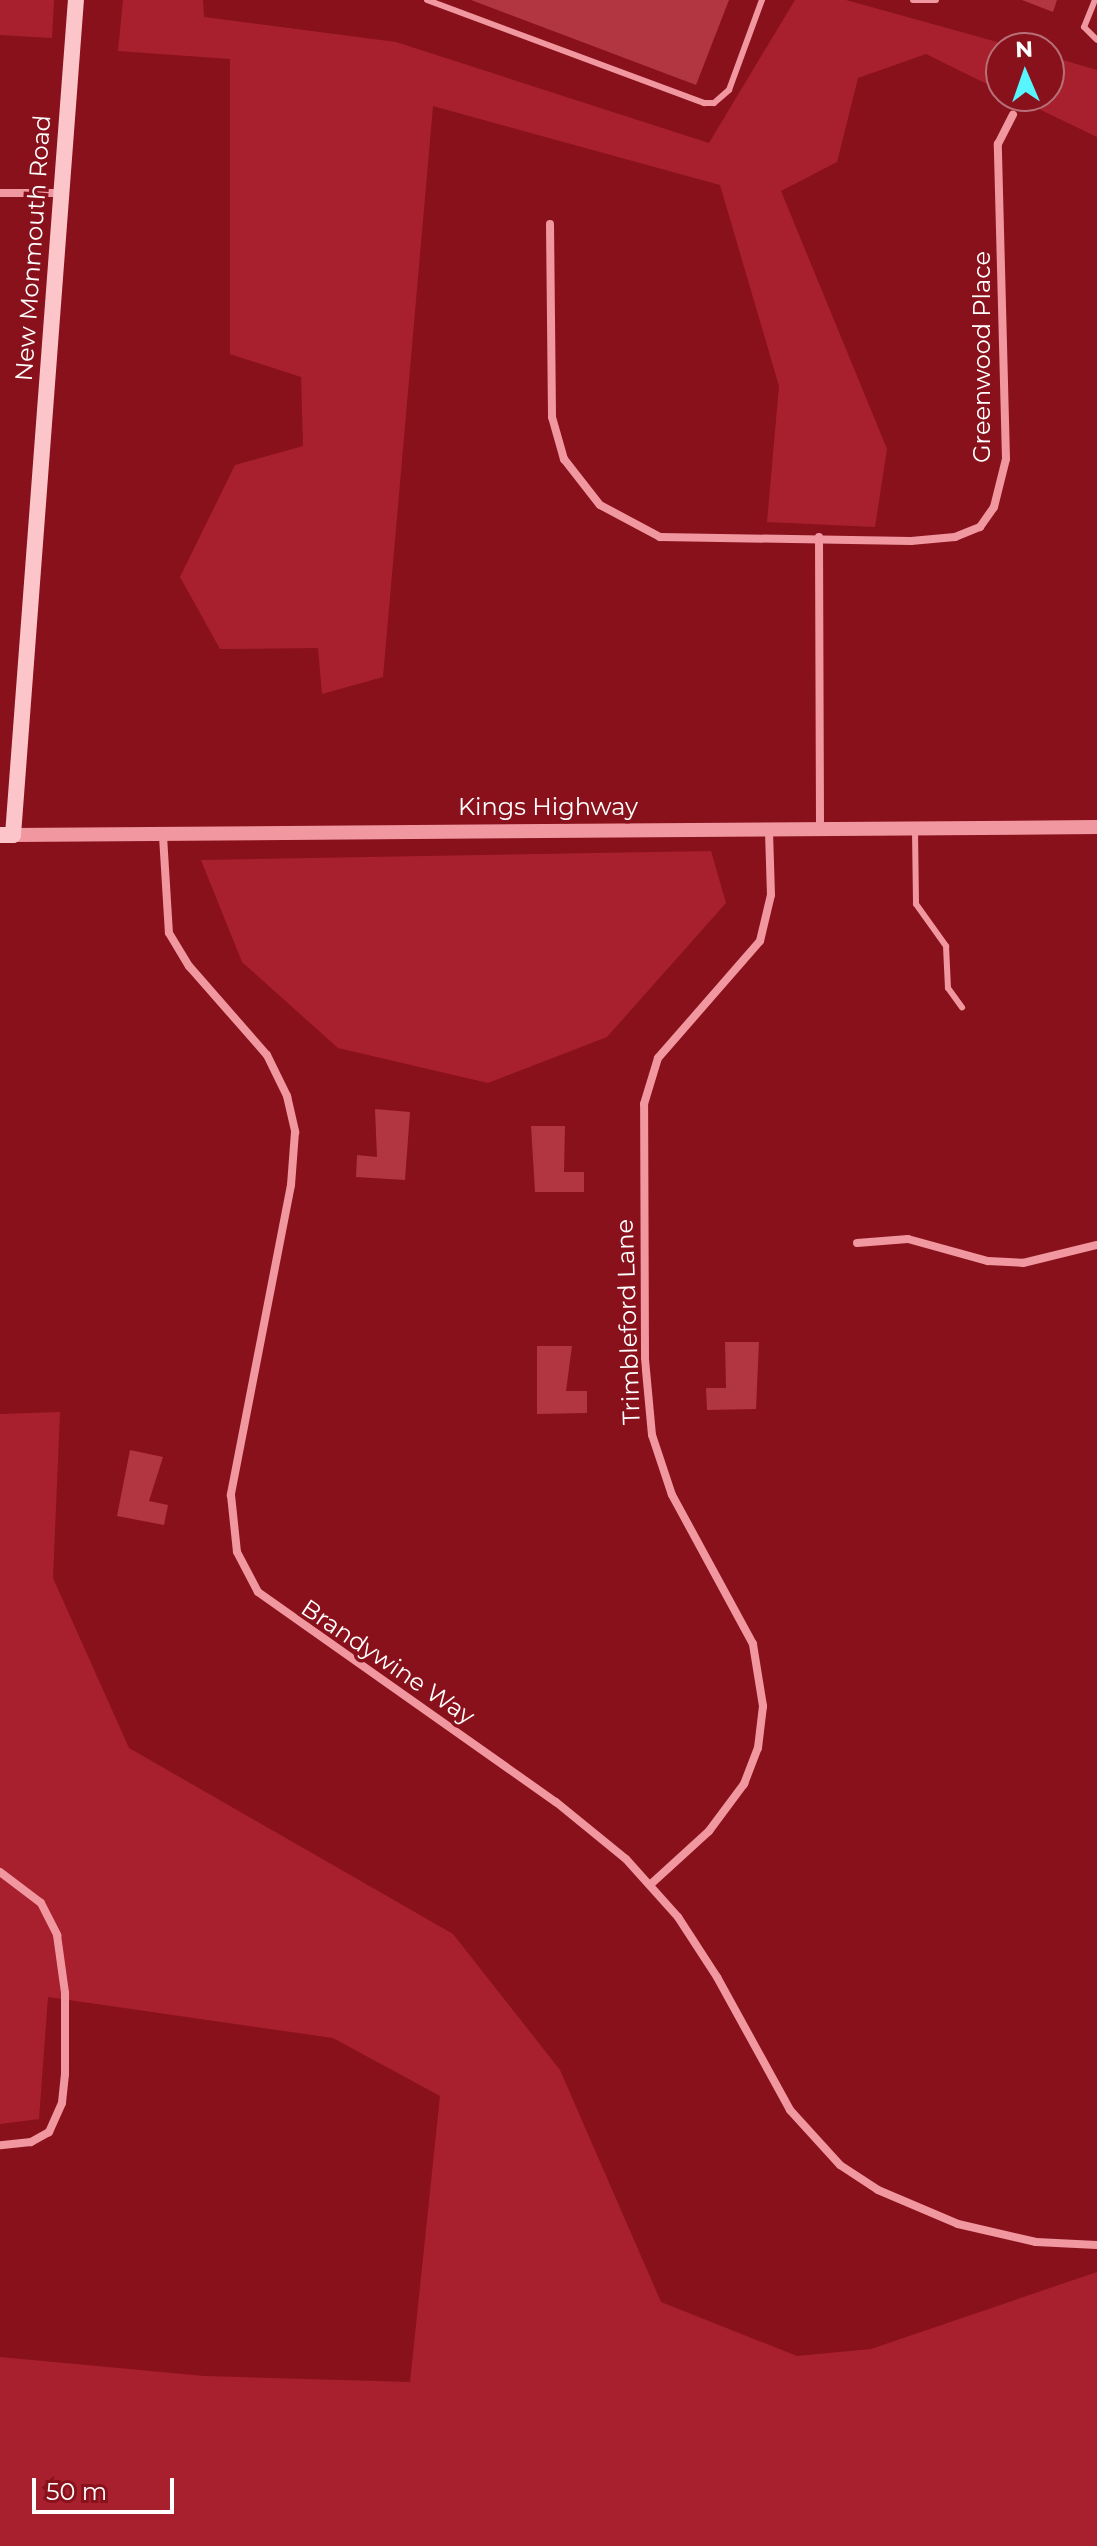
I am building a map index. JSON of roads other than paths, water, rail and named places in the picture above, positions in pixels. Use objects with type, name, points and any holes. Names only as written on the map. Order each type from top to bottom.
[{"type":"main road","name":"New Monmouth Road","points":[[6,835],[76,0]]},
{"type":"street","name":"Greenwood Place","points":[[550,224],[552,417],[564,459],[589,495],[650,536],[911,541],[955,537],[980,527],[994,507],[1006,459],[998,144],[1013,115]]},
{"type":"street","points":[[0,193],[60,193]]},
{"type":"street","points":[[819,537],[820,828]]},
{"type":"street","name":"Kings Highway","points":[[6,835],[1097,827]]},
{"type":"street","name":"Trimbleford Lane","points":[[651,1884],[709,1831],[738,1793],[758,1748],[763,1706],[753,1644],[672,1495],[652,1435],[645,1360],[644,1104],[658,1058],[760,941],[771,895],[769,831]]},
{"type":"street","name":"Brandywine Way","points":[[163,836],[165,918],[174,945],[267,1055],[287,1096],[295,1132],[291,1185],[231,1495],[230,1526],[244,1570],[276,1609],[556,1802],[651,1884],[717,1977],[790,2110],[840,2165],[878,2190],[958,2224],[1036,2242],[1097,2245]]},
{"type":"street","points":[[857,1243],[908,1239],[988,1261],[1023,1263],[1097,1245]]},
{"type":"street","points":[[0,1872],[41,1903],[57,1935],[65,1993],[62,2103],[49,2132],[31,2142],[0,2145]]},
{"type":"lane","points":[[427,0],[704,103],[714,103],[729,90],[762,0]]},
{"type":"lane","points":[[913,0],[936,0]]},
{"type":"lane","points":[[1095,0],[1084,27],[1097,40]]},
{"type":"lane","points":[[915,828],[916,904],[946,946],[948,988],[962,1007]]}]
